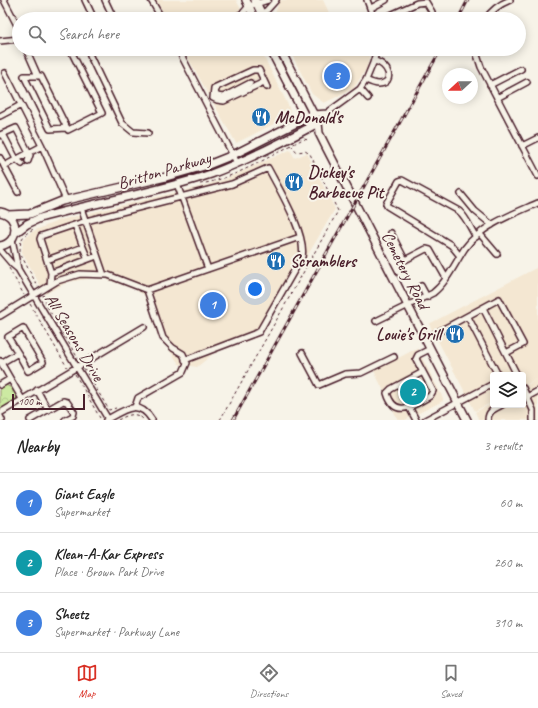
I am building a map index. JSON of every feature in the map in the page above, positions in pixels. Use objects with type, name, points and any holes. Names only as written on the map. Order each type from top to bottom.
[{"type":"main road","points":[[256,2],[261,12]]},
{"type":"main road","name":"Cemetery Road","points":[[274,56],[311,127],[319,133]]},
{"type":"main road","name":"Cemetery Road","points":[[284,56],[314,114],[318,123],[319,133],[467,420]]},
{"type":"main road","name":"Britton Parkway","points":[[8,215],[30,214],[66,200],[188,172],[233,155],[314,114]]},
{"type":"main road","name":"Britton Parkway","points":[[0,246],[8,243],[27,224],[40,218],[177,184],[237,163],[318,123]]},
{"type":"main road","points":[[0,212],[8,215],[14,223],[14,236]]},
{"type":"street","points":[[4,0],[12,15]]},
{"type":"street","points":[[85,0],[91,12]]},
{"type":"street","points":[[105,0],[111,12]]},
{"type":"street","points":[[151,0],[158,12]]},
{"type":"street","points":[[244,12],[248,3],[268,0]]},
{"type":"street","points":[[267,12],[276,0]]},
{"type":"street","points":[[367,0],[372,12]]},
{"type":"street","points":[[371,8],[386,0]]},
{"type":"street","points":[[490,12],[498,5],[510,0]]},
{"type":"street","points":[[397,12],[417,3],[426,2],[432,12]]},
{"type":"street","points":[[0,41],[12,40]]},
{"type":"street","points":[[29,56],[38,76]]},
{"type":"street","points":[[67,128],[41,76],[24,76],[50,129],[67,128],[68,130],[102,113],[74,56]]},
{"type":"street","points":[[90,56],[122,123],[133,132],[148,133]]},
{"type":"street","points":[[182,56],[237,163]]},
{"type":"street","points":[[318,123],[327,113],[360,89],[366,80],[375,56]]},
{"type":"street","points":[[477,56],[490,85],[538,176]]},
{"type":"street","points":[[366,80],[376,84],[381,84],[388,78],[389,73],[386,67],[382,63],[374,60]]},
{"type":"street","points":[[490,85],[521,69]]},
{"type":"street","points":[[259,70],[263,83],[224,101],[214,98],[214,88],[248,72],[259,70]]},
{"type":"street","points":[[5,73],[42,146],[66,200]]},
{"type":"street","points":[[497,98],[527,82]]},
{"type":"street","points":[[224,83],[224,85],[216,90],[215,92],[217,96],[220,97],[250,84]]},
{"type":"street","points":[[360,89],[368,98]]},
{"type":"street","points":[[206,102],[214,98]]},
{"type":"street","points":[[0,116],[21,105]]},
{"type":"street","points":[[314,114],[327,113]]},
{"type":"street","points":[[22,164],[16,159],[2,134],[16,128],[29,152],[30,157],[28,161]]},
{"type":"street","points":[[522,146],[538,138]]},
{"type":"street","points":[[4,166],[42,146]]},
{"type":"street","points":[[0,158],[18,192]]},
{"type":"street","points":[[50,285],[51,273],[40,239],[41,236],[86,222],[232,184],[268,168],[297,226],[303,245],[302,257],[259,332],[186,360]]},
{"type":"street","points":[[460,256],[451,245],[387,206],[386,204],[399,181],[402,180],[459,211],[465,217],[470,228],[497,254]]},
{"type":"street","points":[[177,184],[208,269]]},
{"type":"street","points":[[461,194],[475,211],[492,225]]},
{"type":"street","points":[[376,321],[427,297],[438,290],[467,246],[478,235],[492,225],[538,203]]},
{"type":"street","points":[[81,208],[104,274]]},
{"type":"street","points":[[75,225],[88,259]]},
{"type":"street","points":[[391,233],[405,260],[426,249],[430,250],[446,278]]},
{"type":"street","name":"All Seasons Drive","points":[[14,236],[18,270]]},
{"type":"street","points":[[0,316],[34,296],[40,290],[57,281],[80,274],[104,274],[147,290],[300,237]]},
{"type":"street","points":[[47,260],[83,247]]},
{"type":"street","name":"All Seasons Drive","points":[[0,250],[18,270],[79,365],[104,419]]},
{"type":"street","points":[[51,273],[97,256]]},
{"type":"street","points":[[70,266],[73,276]]},
{"type":"street","points":[[421,286],[427,297]]},
{"type":"street","points":[[135,407],[138,398],[183,372],[187,363],[183,354],[173,348],[163,338],[147,290]]},
{"type":"street","points":[[425,339],[499,299],[522,344],[506,353]]},
{"type":"street","points":[[483,308],[506,353],[513,372]]},
{"type":"street","points":[[468,317],[496,372]]},
{"type":"street","points":[[23,328],[43,362],[28,371],[18,353],[8,337],[23,328]]},
{"type":"street","points":[[0,413],[144,328]]},
{"type":"street","points":[[422,372],[391,389],[388,393],[392,403],[406,409],[432,394],[432,391],[416,359],[418,355],[430,349]]},
{"type":"street","points":[[18,353],[0,362],[22,399]]},
{"type":"street","points":[[302,353],[319,385],[345,374],[361,373],[394,357]]},
{"type":"street","points":[[0,385],[10,379]]},
{"type":"street","points":[[425,420],[432,418],[490,386]]},
{"type":"street","points":[[37,390],[48,410]]},
{"type":"street","points":[[533,420],[533,410],[526,395],[538,391]]},
{"type":"street","points":[[30,420],[63,401],[68,402],[74,412],[73,416],[65,420]]},
{"type":"street","points":[[104,419],[128,408],[135,407],[143,409],[152,420]]},
{"type":"street","points":[[409,407],[416,420]]},
{"type":"street","points":[[488,420],[490,410],[495,408]]},
{"type":"street","points":[[0,416],[2,420]]},
{"type":"path","points":[[7,266],[68,368],[71,370],[104,419]]},
{"type":"path","points":[[40,290],[49,310],[79,365],[109,410],[118,407]]},
{"type":"path","points":[[118,420],[130,414],[134,414],[143,418],[144,420]]},
{"type":"shaded area","points":[[156,0],[236,0],[242,12],[163,12]]},
{"type":"shaded area","points":[[276,0],[323,0],[329,12],[276,12],[278,4]]},
{"type":"shaded area","points":[[187,56],[264,56],[289,107],[290,116],[236,143]]},
{"type":"shaded area","points":[[293,56],[370,56],[367,68],[353,89],[324,103],[312,94]]},
{"type":"shaded area","points":[[290,150],[295,158],[307,153],[335,209],[260,336],[214,353],[197,367],[179,364],[161,338],[144,295],[134,289],[106,279],[93,278],[68,282],[45,294],[22,252],[23,240],[31,232],[60,220],[203,186],[225,179]]},
{"type":"shaded area","points":[[538,267],[538,379],[526,385],[526,372],[490,372],[490,404],[475,411],[429,324]]},
{"type":"shaded area","points":[[417,348],[443,398],[443,401],[405,420],[398,420],[374,371]]},
{"type":"shaded area","points":[[538,379],[538,420],[479,420],[475,412],[490,404],[490,408],[526,408],[526,385]]},
{"type":"green space","points":[[6,385],[12,388],[17,397],[1,409],[0,388]]},
{"type":"tunnel","points":[[250,83],[258,80]]},
{"type":"railway","points":[[462,12],[468,0]]},
{"type":"railway","points":[[233,420],[437,56]]},
{"type":"place","name":"Sheetz","points":[[337,76]]},
{"type":"place","name":"McDonald's","points":[[261,117]]},
{"type":"place","name":"Dickey's Barbecue Pit","points":[[294,182]]},
{"type":"place","name":"Scramblers","points":[[276,261]]},
{"type":"place","name":"Giant Eagle","points":[[213,305]]},
{"type":"place","name":"Louie's Grill","points":[[455,334]]},
{"type":"place","name":"Klean-A-Kar Express","points":[[413,392]]}]
